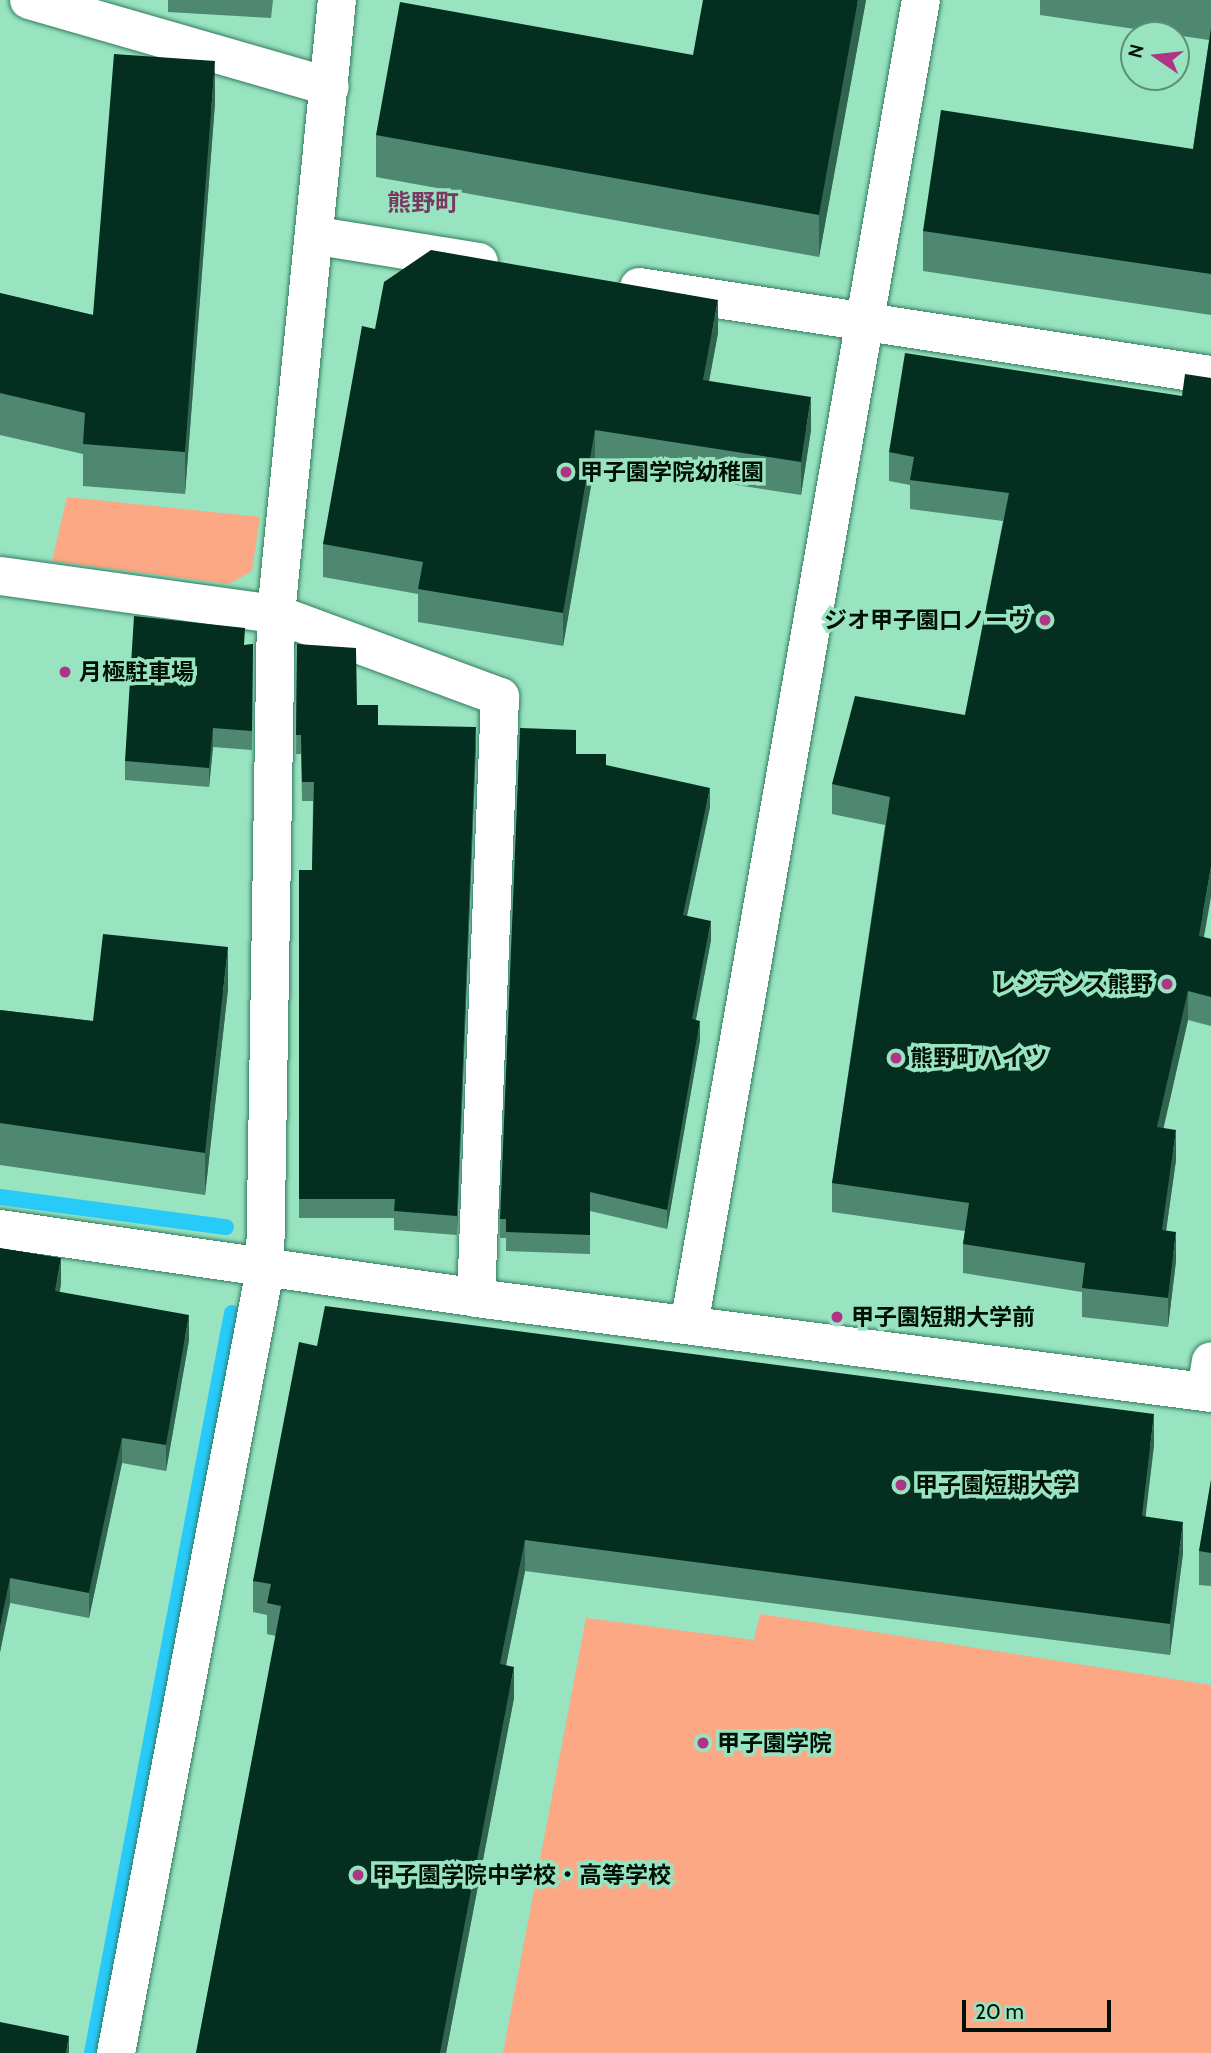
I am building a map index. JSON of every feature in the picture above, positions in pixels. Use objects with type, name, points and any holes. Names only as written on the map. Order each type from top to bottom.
[{"type":"street","points":[[29,0],[330,88]]},
{"type":"street","points":[[116,2053],[265,1270],[276,614],[318,236],[337,0]]},
{"type":"street","points":[[689,1325],[921,0]]},
{"type":"street","points":[[318,236],[523,269]]},
{"type":"street","points":[[604,282],[1211,375]]},
{"type":"street","points":[[0,582],[0,576],[276,614],[500,697],[476,1298]]},
{"type":"street","points":[[0,1229],[265,1270],[689,1325],[1209,1382]]},
{"type":"shaded area","points":[[67,497],[260,517],[252,571],[229,584],[52,561]]},
{"type":"shaded area","points":[[760,1614],[1211,1685],[1211,2053],[503,2053],[586,1618],[754,1640]]},
{"type":"building","points":[[703,0],[858,0],[819,215],[376,135],[400,2],[693,55]]},
{"type":"building","points":[[1211,28],[1211,274],[923,231],[941,110],[1193,149]]},
{"type":"building","points":[[114,54],[215,61],[185,452],[83,444],[85,413],[0,393],[0,293],[93,315]]},
{"type":"building","points":[[431,250],[718,300],[703,380],[811,397],[801,462],[595,430],[563,613],[418,589],[423,562],[323,544],[362,326],[375,329],[384,282]]},
{"type":"building","points":[[905,353],[1182,396],[1185,374],[1211,378],[1211,867],[1199,936],[1211,939],[1211,997],[1188,991],[1157,1127],[1176,1130],[1162,1230],[1176,1232],[1168,1298],[1082,1288],[1085,1263],[963,1244],[969,1203],[832,1183],[890,797],[832,784],[855,696],[965,715],[1009,493],[910,480],[914,457],[889,452]]},
{"type":"building","points":[[134,616],[245,628],[244,645],[253,644],[252,731],[213,728],[209,768],[125,761]]},
{"type":"building","points":[[297,644],[356,648],[357,705],[378,705],[378,725],[476,727],[457,1216],[394,1211],[395,1199],[299,1199],[299,870],[312,870],[314,782],[302,782],[301,735],[296,735]]},
{"type":"building","points":[[520,728],[576,730],[576,754],[606,754],[606,765],[710,788],[683,915],[711,921],[692,1019],[700,1021],[667,1210],[590,1192],[590,1235],[506,1232],[506,1219],[500,1219]]},
{"type":"building","points":[[103,934],[228,947],[205,1153],[0,1123],[0,1010],[93,1021]]},
{"type":"building","points":[[0,1248],[61,1258],[55,1291],[189,1315],[166,1445],[122,1438],[89,1593],[10,1578],[0,1627]]},
{"type":"building","points":[[325,1306],[1154,1414],[1142,1516],[1183,1522],[1170,1624],[525,1540],[500,1664],[514,1667],[440,2053],[196,2053],[281,1606],[267,1603],[271,1584],[253,1581],[299,1342],[317,1346]]},
{"type":"building","points":[[1211,1480],[1211,1553],[1199,1551]]},
{"type":"building","points":[[0,2022],[69,2036],[66,2053],[0,2053]]},
{"type":"waterway","points":[[0,1197],[226,1227]]},
{"type":"waterway","points":[[92,2053],[232,1313]]},
{"type":"place","name":"甲子園学院幼稚園","points":[[566,472]]},
{"type":"place","name":"ジオ甲子園口ノーヴ","points":[[1045,620]]},
{"type":"place","name":"月極駐車場","points":[[65,672]]},
{"type":"place","name":"レジデンス熊野","points":[[1167,984]]},
{"type":"place","name":"熊野町ハイツ","points":[[896,1058]]},
{"type":"place","name":"甲子園短期大学前","points":[[837,1317]]},
{"type":"place","name":"甲子園短期大学","points":[[901,1485]]},
{"type":"place","name":"甲子園学院","points":[[703,1743]]},
{"type":"place","name":"甲子園学院中学校・高等学校","points":[[358,1875]]},
{"type":"district","name":"熊野町","points":[[423,203]]}]
